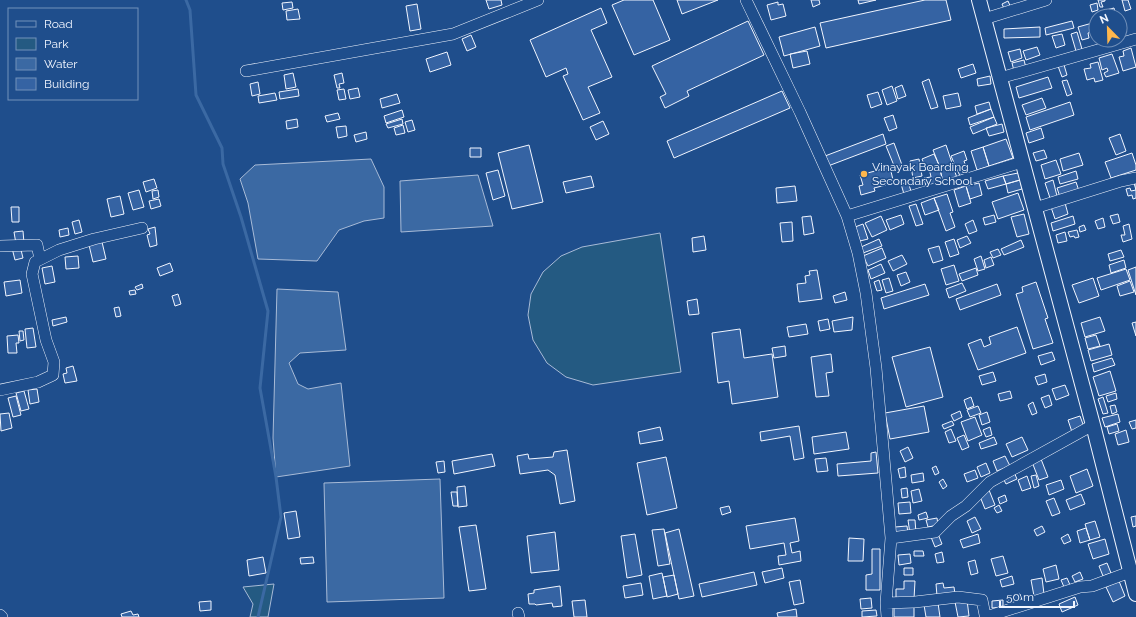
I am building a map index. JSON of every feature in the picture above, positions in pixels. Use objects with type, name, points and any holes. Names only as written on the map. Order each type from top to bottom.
[{"type":"main road","points":[[979,0],[1093,426],[1136,594]]},
{"type":"street","points":[[246,71],[454,34],[538,0]]},
{"type":"street","points":[[746,0],[800,112],[847,216],[858,253],[866,293],[876,368],[891,538],[886,603],[887,617]]},
{"type":"street","points":[[984,19],[1046,0]]},
{"type":"street","points":[[1000,78],[1136,39]]},
{"type":"street","points":[[847,216],[1022,162]]},
{"type":"street","points":[[1035,208],[1121,181],[1136,178]]},
{"type":"street","points":[[0,390],[38,382],[53,375],[54,362],[46,340],[32,274],[34,262],[66,248],[94,239],[142,228]]},
{"type":"street","points":[[0,246],[38,245],[40,259]]},
{"type":"street","points":[[891,538],[934,532],[951,516],[966,506],[990,482],[1093,426]]},
{"type":"street","points":[[886,603],[915,602],[958,597],[982,600],[985,615],[989,616],[1080,587],[1092,586],[1130,572]]},
{"type":"green space","points":[[660,233],[681,372],[593,385],[566,377],[547,363],[533,340],[528,315],[531,294],[543,272],[561,256],[582,247]]},
{"type":"green space","points":[[274,584],[268,617],[250,617],[253,604],[243,587]]},
{"type":"water","points":[[371,159],[384,187],[384,218],[364,221],[339,230],[317,261],[258,259],[248,203],[240,179],[255,165]]},
{"type":"water","points":[[478,175],[493,226],[401,232],[400,181]]},
{"type":"water","points":[[277,289],[338,292],[346,350],[300,353],[289,363],[298,384],[308,389],[341,383],[350,466],[276,477],[273,438]]},
{"type":"water","points":[[440,479],[444,598],[327,602],[324,483]]},
{"type":"building","points":[[486,0],[501,0],[502,5],[489,9]]},
{"type":"building","points":[[624,0],[653,0],[670,40],[634,55],[612,5]]},
{"type":"building","points":[[677,0],[718,0],[682,14]]},
{"type":"building","points":[[811,0],[819,0],[820,4],[813,7]]},
{"type":"building","points":[[858,0],[876,0],[859,4]]},
{"type":"building","points":[[925,0],[946,0],[951,20],[826,48],[820,23]]},
{"type":"building","points":[[1098,0],[1105,0],[1101,2],[1103,7],[1100,7]]},
{"type":"building","points":[[1122,0],[1128,0],[1131,9],[1128,10],[1128,8],[1124,8]]},
{"type":"building","points":[[1008,1],[1011,8],[1005,11],[1002,4]]},
{"type":"building","points":[[292,2],[293,8],[283,10],[282,3]]},
{"type":"building","points":[[778,2],[778,5],[783,4],[786,16],[771,20],[767,5]]},
{"type":"building","points":[[1097,3],[1098,8],[1091,8],[1090,5]]},
{"type":"building","points":[[417,4],[421,29],[410,31],[406,6]]},
{"type":"building","points":[[601,8],[607,23],[591,30],[612,77],[588,87],[600,113],[583,120],[563,76],[568,74],[566,68],[546,77],[530,40]]},
{"type":"building","points":[[298,9],[300,19],[287,20],[286,11]]},
{"type":"building","points":[[748,21],[764,55],[687,91],[689,96],[665,108],[660,97],[666,94],[652,66]]},
{"type":"building","points":[[1072,21],[1074,28],[1046,35],[1045,28]]},
{"type":"building","points":[[1088,24],[1088,38],[1082,40],[1078,27]]},
{"type":"building","points":[[815,27],[820,46],[784,56],[779,37]]},
{"type":"building","points":[[1040,27],[1040,37],[1004,38],[1004,29]]},
{"type":"building","points":[[1077,32],[1082,49],[1076,51],[1071,34]]},
{"type":"building","points":[[1062,34],[1065,45],[1056,48],[1052,36]]},
{"type":"building","points":[[471,35],[476,47],[467,51],[462,39]]},
{"type":"building","points":[[1037,47],[1040,55],[1026,60],[1023,51]]},
{"type":"building","points":[[1131,48],[1136,67],[1123,71],[1119,57],[1124,56],[1123,51]]},
{"type":"building","points":[[1020,49],[1022,58],[1011,62],[1008,52]]},
{"type":"building","points":[[807,51],[810,64],[793,68],[790,54]]},
{"type":"building","points":[[447,52],[451,65],[430,72],[426,59]]},
{"type":"building","points":[[1112,54],[1119,73],[1106,77],[1104,73],[1108,71],[1107,68],[1102,70],[1099,58]]},
{"type":"building","points":[[1024,60],[1026,68],[1014,71],[1012,63]]},
{"type":"building","points":[[1098,62],[1103,80],[1095,82],[1094,78],[1087,80],[1084,69],[1091,68],[1090,64]]},
{"type":"building","points":[[973,64],[976,73],[961,78],[958,69]]},
{"type":"building","points":[[1064,65],[1067,75],[1062,77],[1058,66]]},
{"type":"building","points":[[293,73],[296,87],[286,89],[284,75]]},
{"type":"building","points":[[342,73],[344,83],[339,84],[340,88],[337,88],[334,75]]},
{"type":"building","points":[[990,76],[991,84],[978,86],[977,79]]},
{"type":"building","points":[[1048,77],[1052,88],[1019,98],[1016,87]]},
{"type":"building","points":[[929,79],[938,107],[931,109],[922,82]]},
{"type":"building","points":[[1067,80],[1072,94],[1067,96],[1062,81]]},
{"type":"building","points":[[258,82],[260,94],[252,96],[250,84]]},
{"type":"building","points":[[902,85],[906,96],[898,99],[895,88]]},
{"type":"building","points":[[892,86],[897,101],[887,105],[882,90]]},
{"type":"building","points":[[358,88],[360,97],[350,99],[348,90]]},
{"type":"building","points":[[298,89],[299,96],[280,99],[279,92]]},
{"type":"building","points":[[344,89],[346,99],[339,100],[337,90]]},
{"type":"building","points":[[782,91],[790,108],[674,158],[667,141]]},
{"type":"building","points":[[878,92],[882,104],[871,108],[867,95]]},
{"type":"building","points":[[275,93],[277,100],[259,103],[258,96]]},
{"type":"building","points":[[958,93],[961,106],[946,109],[943,96]]},
{"type":"building","points":[[397,94],[400,103],[382,108],[380,99]]},
{"type":"building","points":[[1042,98],[1046,108],[1026,115],[1022,105]]},
{"type":"building","points":[[989,102],[991,109],[977,114],[975,106]]},
{"type":"building","points":[[1070,102],[1074,115],[1030,130],[1026,117]]},
{"type":"building","points":[[991,109],[994,117],[970,125],[968,118]]},
{"type":"building","points":[[402,110],[404,117],[386,123],[384,116]]},
{"type":"building","points":[[338,113],[340,119],[327,122],[325,116]]},
{"type":"building","points":[[893,115],[897,128],[889,131],[884,118]]},
{"type":"building","points":[[994,117],[997,124],[973,134],[970,127]]},
{"type":"building","points":[[297,119],[298,127],[287,129],[286,121]]},
{"type":"building","points":[[402,119],[403,124],[388,128],[386,124]]},
{"type":"building","points":[[412,120],[415,130],[408,132],[405,122]]},
{"type":"building","points":[[603,121],[609,134],[596,140],[590,127]]},
{"type":"building","points":[[1002,124],[1004,132],[989,136],[986,128]]},
{"type":"building","points":[[403,125],[405,133],[396,135],[394,128]]},
{"type":"building","points":[[346,126],[347,136],[338,138],[336,127]]},
{"type":"building","points":[[1041,128],[1044,138],[1029,143],[1026,133]]},
{"type":"building","points":[[366,132],[367,139],[356,142],[354,135]]},
{"type":"building","points":[[883,134],[886,144],[828,166],[825,156]]},
{"type":"building","points":[[1120,134],[1126,151],[1116,155],[1109,138]]},
{"type":"building","points":[[1006,139],[1013,158],[989,166],[983,147]]},
{"type":"building","points":[[894,143],[902,165],[895,168],[886,146]]},
{"type":"building","points":[[529,145],[543,202],[512,209],[498,153]]},
{"type":"building","points":[[946,145],[957,178],[943,182],[939,165],[933,150]]},
{"type":"building","points":[[983,147],[989,166],[977,170],[971,151]]},
{"type":"building","points":[[470,148],[481,148],[481,157],[470,157]]},
{"type":"building","points":[[1044,150],[1047,158],[1036,161],[1033,153]]},
{"type":"building","points":[[964,151],[967,160],[964,161],[968,173],[960,176],[951,156]]},
{"type":"building","points":[[1079,153],[1083,165],[1063,171],[1060,159]]},
{"type":"building","points":[[1132,153],[1136,170],[1111,178],[1105,162]]},
{"type":"building","points":[[934,154],[939,165],[926,169],[922,159]]},
{"type":"building","points":[[919,159],[922,176],[913,178],[910,161]]},
{"type":"building","points":[[1056,160],[1061,174],[1045,179],[1041,165]]},
{"type":"building","points":[[939,165],[943,182],[926,186],[924,178],[931,177],[929,168]]},
{"type":"building","points":[[890,167],[893,180],[885,182],[886,185],[874,188],[875,191],[861,195],[859,186],[863,185],[860,175]]},
{"type":"building","points":[[498,170],[505,196],[493,200],[486,173]]},
{"type":"building","points":[[1076,171],[1078,179],[1060,184],[1058,177]]},
{"type":"building","points":[[1018,173],[1020,180],[1006,184],[1003,176]]},
{"type":"building","points":[[591,176],[594,187],[566,193],[563,182]]},
{"type":"building","points":[[1003,176],[1006,184],[988,189],[985,181]]},
{"type":"building","points":[[154,179],[157,188],[146,192],[143,182]]},
{"type":"building","points":[[1020,180],[1022,189],[1008,193],[1006,184]]},
{"type":"building","points":[[1053,180],[1057,196],[1050,198],[1045,183]]},
{"type":"building","points":[[908,182],[911,191],[904,194],[901,184]]},
{"type":"building","points":[[1076,182],[1079,191],[1060,197],[1057,188]]},
{"type":"building","points":[[979,183],[982,195],[970,199],[966,186]]},
{"type":"building","points":[[795,186],[797,201],[777,203],[776,188]]},
{"type":"building","points":[[966,186],[971,203],[959,207],[954,190]]},
{"type":"building","points":[[1130,188],[1131,191],[1136,190],[1136,198],[1133,199],[1132,195],[1128,196],[1126,189]]},
{"type":"building","points":[[139,190],[144,207],[133,210],[128,193]]},
{"type":"building","points":[[158,190],[159,197],[153,199],[152,191]]},
{"type":"building","points":[[1018,193],[1024,210],[998,219],[992,202]]},
{"type":"building","points":[[947,194],[953,212],[950,213],[955,227],[946,231],[934,198]]},
{"type":"building","points":[[120,196],[124,214],[111,217],[107,199]]},
{"type":"building","points":[[934,198],[939,210],[925,215],[921,203]]},
{"type":"building","points":[[159,199],[161,206],[151,209],[149,201]]},
{"type":"building","points":[[1065,203],[1068,214],[1055,219],[1051,207]]},
{"type":"building","points":[[916,204],[923,224],[916,226],[909,206]]},
{"type":"building","points":[[11,207],[19,207],[19,222],[12,222]]},
{"type":"building","points":[[1024,214],[1029,234],[1017,237],[1011,217]]},
{"type":"building","points":[[1118,214],[1120,222],[1113,224],[1110,216]]},
{"type":"building","points":[[901,215],[904,224],[890,230],[886,220]]},
{"type":"building","points":[[994,215],[996,222],[985,225],[983,218]]},
{"type":"building","points":[[811,216],[814,233],[804,235],[802,217]]},
{"type":"building","points":[[881,216],[887,230],[872,237],[865,223]]},
{"type":"building","points":[[1073,216],[1075,224],[1053,231],[1051,223]]},
{"type":"building","points":[[1103,218],[1105,227],[1098,229],[1095,221]]},
{"type":"building","points":[[79,220],[82,232],[75,234],[72,222]]},
{"type":"building","points":[[973,220],[977,231],[969,234],[965,224]]},
{"type":"building","points":[[792,222],[793,241],[782,242],[780,223]]},
{"type":"building","points":[[863,224],[868,239],[860,241],[855,227]]},
{"type":"building","points":[[1129,224],[1132,239],[1123,242],[1121,235],[1125,235],[1123,226]]},
{"type":"building","points":[[1084,225],[1086,230],[1080,232],[1079,227]]},
{"type":"building","points":[[155,227],[157,245],[150,247],[147,235],[150,234],[148,229]]},
{"type":"building","points":[[68,228],[69,235],[60,237],[59,230]]},
{"type":"building","points":[[1077,230],[1079,237],[1070,237],[1068,232]]},
{"type":"building","points":[[23,231],[24,243],[16,244],[14,232]]},
{"type":"building","points":[[1065,232],[1067,241],[1058,243],[1056,235]]},
{"type":"building","points":[[704,236],[706,250],[693,252],[692,238]]},
{"type":"building","points":[[967,236],[971,243],[960,248],[957,240]]},
{"type":"building","points":[[879,239],[882,246],[863,253],[861,247]]},
{"type":"building","points":[[954,239],[959,254],[950,257],[945,242]]},
{"type":"building","points":[[1021,240],[1024,247],[1004,255],[1001,249]]},
{"type":"building","points":[[102,242],[106,259],[93,262],[89,245]]},
{"type":"building","points":[[20,246],[23,258],[15,260],[12,248]]},
{"type":"building","points":[[939,246],[943,260],[933,263],[928,249]]},
{"type":"building","points":[[882,248],[886,258],[868,266],[863,256]]},
{"type":"building","points":[[998,249],[1001,255],[993,258],[990,252]]},
{"type":"building","points":[[1121,250],[1124,257],[1110,261],[1108,254]]},
{"type":"building","points":[[902,255],[907,264],[893,271],[888,261]]},
{"type":"building","points":[[78,256],[79,268],[66,269],[65,257]]},
{"type":"building","points":[[981,256],[985,269],[978,271],[974,259]]},
{"type":"building","points":[[991,257],[994,265],[986,268],[984,260]]},
{"type":"building","points":[[1124,260],[1126,268],[1111,273],[1109,265]]},
{"type":"building","points":[[170,263],[173,271],[160,276],[157,268]]},
{"type":"building","points":[[881,264],[885,273],[871,279],[868,270]]},
{"type":"building","points":[[954,265],[959,281],[946,285],[941,269]]},
{"type":"building","points":[[52,266],[55,282],[45,284],[42,268]]},
{"type":"building","points":[[1136,267],[1136,295],[1128,270]]},
{"type":"building","points":[[976,268],[978,275],[962,281],[959,274]]},
{"type":"building","points":[[1126,269],[1130,280],[1101,290],[1097,278]]},
{"type":"building","points":[[817,270],[822,299],[799,302],[797,284],[806,283],[805,276],[810,275],[809,271]]},
{"type":"building","points":[[906,272],[910,282],[901,286],[897,275]]},
{"type":"building","points":[[889,278],[893,291],[886,293],[882,280]]},
{"type":"building","points":[[1093,278],[1099,296],[1079,303],[1072,285]]},
{"type":"building","points":[[20,280],[22,293],[6,296],[4,282]]},
{"type":"building","points":[[879,280],[882,290],[877,291],[874,282]]},
{"type":"building","points":[[1130,281],[1134,292],[1120,296],[1117,286]]},
{"type":"building","points":[[1036,282],[1048,318],[1045,319],[1053,343],[1033,349],[1016,294],[1023,292],[1022,287]]},
{"type":"building","points":[[962,283],[966,291],[949,298],[946,289]]},
{"type":"building","points":[[142,284],[143,288],[137,290],[135,287]]},
{"type":"building","points":[[925,284],[929,295],[884,309],[881,298]]},
{"type":"building","points":[[997,284],[1001,295],[960,310],[956,299]]},
{"type":"building","points":[[135,290],[136,294],[130,295],[129,291]]},
{"type":"building","points":[[845,292],[847,300],[835,303],[833,296]]},
{"type":"building","points":[[178,294],[181,304],[175,306],[172,296]]},
{"type":"building","points":[[697,299],[699,314],[689,315],[687,301]]},
{"type":"building","points":[[119,307],[121,316],[116,317],[114,308]]},
{"type":"building","points":[[66,317],[67,322],[53,326],[52,320]]},
{"type":"building","points":[[853,317],[852,330],[834,332],[832,321]]},
{"type":"building","points":[[1100,317],[1105,331],[1085,337],[1081,323]]},
{"type":"building","points":[[828,319],[830,329],[820,331],[818,321]]},
{"type":"building","points":[[1136,322],[1136,336],[1132,323]]},
{"type":"building","points":[[806,324],[808,334],[789,337],[787,327]]},
{"type":"building","points":[[1017,327],[1026,353],[978,370],[968,344],[981,339],[984,347],[991,344],[989,337]]},
{"type":"building","points":[[33,328],[36,347],[27,348],[25,329]]},
{"type":"building","points":[[740,329],[744,358],[772,354],[778,397],[732,404],[729,381],[718,383],[712,333]]},
{"type":"building","points":[[19,331],[23,331],[24,340],[20,341]]},
{"type":"building","points":[[18,335],[19,343],[16,343],[17,353],[8,353],[7,336]]},
{"type":"building","points":[[1096,335],[1100,346],[1088,349],[1085,338]]},
{"type":"building","points":[[1109,344],[1112,355],[1091,361],[1088,350]]},
{"type":"building","points":[[785,346],[786,356],[774,358],[772,348]]},
{"type":"building","points":[[930,347],[943,397],[906,407],[892,357]]},
{"type":"building","points":[[1052,352],[1055,360],[1041,365],[1038,356]]},
{"type":"building","points":[[831,354],[833,372],[826,373],[829,396],[816,397],[811,357]]},
{"type":"building","points":[[1112,358],[1115,365],[1094,372],[1092,364]]},
{"type":"building","points":[[73,366],[77,381],[65,383],[63,374],[67,373],[66,368]]},
{"type":"building","points":[[1110,371],[1116,391],[1099,396],[1093,377]]},
{"type":"building","points":[[993,372],[996,381],[982,385],[979,376]]},
{"type":"building","points":[[1045,374],[1047,382],[1038,385],[1035,377]]},
{"type":"building","points":[[1065,385],[1069,395],[1056,400],[1052,389]]},
{"type":"building","points":[[37,389],[39,402],[30,404],[28,390]]},
{"type":"building","points":[[24,391],[29,409],[21,411],[16,393]]},
{"type":"building","points":[[1010,391],[1012,398],[1000,401],[998,394]]},
{"type":"building","points":[[1116,393],[1117,399],[1108,402],[1106,396]]},
{"type":"building","points":[[1049,395],[1052,405],[1045,408],[1041,398]]},
{"type":"building","points":[[16,396],[21,415],[13,417],[8,398]]},
{"type":"building","points":[[971,397],[974,406],[967,409],[964,400]]},
{"type":"building","points":[[1103,397],[1108,413],[1103,414],[1098,399]]},
{"type":"building","points":[[1033,402],[1037,413],[1032,415],[1028,405]]},
{"type":"building","points":[[1115,405],[1117,412],[1112,414],[1110,406]]},
{"type":"building","points":[[924,406],[929,432],[890,439],[885,413]]},
{"type":"building","points":[[978,406],[981,413],[970,417],[967,410]]},
{"type":"building","points":[[960,411],[962,417],[954,421],[951,415]]},
{"type":"building","points":[[987,412],[990,422],[982,425],[979,415]]},
{"type":"building","points":[[9,413],[12,428],[1,431],[0,414]]},
{"type":"building","points":[[1118,414],[1120,422],[1105,427],[1102,418]]},
{"type":"building","points":[[1080,416],[1084,427],[1072,432],[1068,420]]},
{"type":"building","points":[[975,417],[982,435],[968,441],[961,422]]},
{"type":"building","points":[[1136,420],[1136,428],[1132,429],[1129,422]]},
{"type":"building","points":[[952,421],[954,425],[944,429],[942,425]]},
{"type":"building","points":[[1117,424],[1119,431],[1109,434],[1107,427]]},
{"type":"building","points":[[799,426],[804,458],[794,460],[790,436],[761,441],[760,432]]},
{"type":"building","points":[[660,427],[663,440],[640,444],[638,432]]},
{"type":"building","points":[[990,427],[992,435],[986,437],[983,430]]},
{"type":"building","points":[[951,429],[956,441],[949,443],[945,432]]},
{"type":"building","points":[[1126,430],[1129,442],[1118,445],[1115,434]]},
{"type":"building","points":[[846,432],[849,449],[814,454],[812,437]]},
{"type":"building","points":[[964,435],[969,447],[962,450],[957,438]]},
{"type":"building","points":[[994,437],[997,444],[981,449],[979,443]]},
{"type":"building","points":[[1022,437],[1028,450],[1012,457],[1006,444]]},
{"type":"building","points":[[908,447],[913,458],[905,462],[900,451]]},
{"type":"building","points":[[567,450],[575,501],[560,504],[555,475],[548,470],[520,474],[517,456],[528,454],[529,459],[553,457],[554,452]]},
{"type":"building","points":[[876,452],[878,473],[838,476],[837,464],[871,461],[871,453]]},
{"type":"building","points":[[492,454],[495,466],[454,474],[452,461]]},
{"type":"building","points":[[1005,456],[1010,466],[997,471],[993,461]]},
{"type":"building","points":[[666,457],[677,508],[647,515],[637,463]]},
{"type":"building","points":[[826,458],[828,471],[817,472],[815,459]]},
{"type":"building","points":[[1041,459],[1048,477],[1039,480],[1032,462]]},
{"type":"building","points":[[444,461],[445,472],[438,473],[436,462]]},
{"type":"building","points":[[986,463],[990,473],[981,477],[977,467]]},
{"type":"building","points":[[936,466],[939,473],[935,475],[932,468]]},
{"type":"building","points":[[905,467],[906,477],[900,478],[898,469]]},
{"type":"building","points":[[1087,469],[1093,486],[1076,493],[1070,476]]},
{"type":"building","points":[[975,470],[978,478],[967,482],[964,474]]},
{"type":"building","points":[[1014,472],[1017,479],[1006,484],[1003,478]]},
{"type":"building","points":[[923,473],[924,481],[912,483],[911,475]]},
{"type":"building","points":[[1036,475],[1039,486],[1034,488],[1031,476]]},
{"type":"building","points":[[1027,476],[1031,488],[1022,491],[1018,480]]},
{"type":"building","points":[[943,479],[947,486],[943,489],[939,482]]},
{"type":"building","points":[[1061,480],[1064,489],[1049,495],[1046,485]]},
{"type":"building","points":[[465,486],[467,506],[458,507],[457,487]]},
{"type":"building","points":[[907,488],[908,497],[902,498],[901,489]]},
{"type":"building","points":[[919,489],[922,501],[913,503],[911,491]]},
{"type":"building","points":[[989,490],[995,505],[985,509],[979,494]]},
{"type":"building","points":[[451,492],[457,492],[458,506],[453,506]]},
{"type":"building","points":[[1081,494],[1085,504],[1070,510],[1066,500]]},
{"type":"building","points":[[1005,495],[1007,501],[1000,504],[998,498]]},
{"type":"building","points":[[1054,498],[1060,513],[1052,516],[1046,501]]},
{"type":"building","points":[[910,502],[911,513],[899,514],[898,503]]},
{"type":"building","points":[[999,505],[1002,511],[997,513],[994,508]]},
{"type":"building","points":[[729,506],[731,512],[722,515],[720,508]]},
{"type":"building","points":[[296,511],[300,537],[288,539],[284,513]]},
{"type":"building","points":[[926,512],[928,518],[919,520],[918,515]]},
{"type":"building","points":[[1136,516],[1136,526],[1133,527],[1131,517]]},
{"type":"building","points":[[975,517],[981,529],[972,533],[967,521]]},
{"type":"building","points":[[795,518],[799,541],[790,543],[792,553],[800,551],[801,561],[779,565],[778,556],[786,555],[784,543],[750,549],[746,526]]},
{"type":"building","points":[[937,518],[938,525],[928,527],[926,520]]},
{"type":"building","points":[[908,520],[915,520],[916,533],[910,534]]},
{"type":"building","points":[[1095,521],[1100,537],[1090,540],[1085,524]]},
{"type":"building","points":[[476,525],[486,589],[469,591],[459,527]]},
{"type":"building","points":[[907,526],[908,533],[896,535],[895,527]]},
{"type":"building","points":[[1042,526],[1045,532],[1037,536],[1034,530]]},
{"type":"building","points":[[1086,528],[1090,540],[1080,543],[1077,531]]},
{"type":"building","points":[[664,529],[670,564],[658,566],[652,530]]},
{"type":"building","points":[[679,529],[694,596],[679,599],[665,533]]},
{"type":"building","points":[[555,532],[559,570],[531,573],[527,536]]},
{"type":"building","points":[[635,534],[642,575],[627,578],[621,536]]},
{"type":"building","points":[[938,534],[942,544],[935,547],[931,537]]},
{"type":"building","points":[[978,534],[980,543],[963,548],[960,540]]},
{"type":"building","points":[[1068,534],[1071,541],[1064,544],[1061,538]]},
{"type":"building","points":[[849,538],[864,539],[863,561],[848,561]]},
{"type":"building","points":[[1105,539],[1109,554],[1093,559],[1088,544]]},
{"type":"building","points":[[872,549],[880,549],[880,590],[866,590],[866,575],[872,574]]},
{"type":"building","points":[[914,551],[923,551],[924,556],[914,556]]},
{"type":"building","points":[[942,552],[944,562],[937,563],[935,554]]},
{"type":"building","points":[[910,554],[911,563],[899,565],[898,555]]},
{"type":"building","points":[[1003,556],[1008,573],[996,576],[991,559]]},
{"type":"building","points":[[263,557],[266,573],[249,576],[247,560]]},
{"type":"building","points":[[313,557],[314,563],[301,564],[300,558]]},
{"type":"building","points":[[975,560],[978,573],[971,575],[968,562]]},
{"type":"building","points":[[1107,563],[1111,573],[1103,576],[1099,566]]},
{"type":"building","points":[[1056,565],[1059,579],[1046,582],[1043,569]]},
{"type":"building","points":[[782,568],[784,578],[765,583],[762,572]]},
{"type":"building","points":[[904,568],[913,568],[913,575],[904,575]]},
{"type":"building","points":[[754,572],[757,585],[702,597],[699,584]]},
{"type":"building","points":[[1080,572],[1083,579],[1075,582],[1072,576]]},
{"type":"building","points":[[662,573],[667,596],[653,599],[649,576]]},
{"type":"building","points":[[674,575],[678,594],[667,597],[663,577]]},
{"type":"building","points":[[1012,576],[1014,584],[1002,587],[1000,580]]},
{"type":"building","points":[[1042,578],[1044,594],[1034,596],[1031,580]]},
{"type":"building","points":[[1067,578],[1070,585],[1064,587],[1061,580]]},
{"type":"building","points":[[800,580],[804,603],[794,605],[789,582]]},
{"type":"building","points":[[904,581],[915,581],[914,599],[896,599],[896,589],[904,589]]},
{"type":"building","points":[[1119,581],[1125,596],[1113,602],[1106,587]]},
{"type":"building","points":[[641,583],[643,595],[625,598],[623,586]]},
{"type":"building","points":[[943,583],[944,588],[954,587],[955,594],[937,596],[936,584]]},
{"type":"building","points":[[560,586],[562,606],[553,607],[552,603],[536,605],[529,604],[528,594],[534,593],[534,590]]},
{"type":"building","points":[[1020,594],[1022,600],[1009,603],[1008,598]]},
{"type":"building","points":[[1075,597],[1078,605],[1062,612],[1059,604]]},
{"type":"building","points":[[871,598],[872,608],[861,609],[860,599]]},
{"type":"building","points":[[585,600],[587,617],[574,617],[572,601]]},
{"type":"building","points":[[967,600],[969,616],[958,617],[955,602]]},
{"type":"building","points":[[1003,600],[1003,607],[992,608],[992,601]]},
{"type":"building","points":[[211,601],[211,610],[200,611],[199,602]]},
{"type":"building","points":[[938,603],[940,617],[926,617],[924,605]]},
{"type":"building","points":[[914,605],[914,617],[894,617],[894,607]]},
{"type":"building","points":[[796,609],[797,617],[778,617],[777,613]]},
{"type":"building","points":[[876,610],[877,616],[862,617],[862,611]]},
{"type":"building","points":[[131,611],[133,615],[138,614],[139,617],[122,617],[121,614]]},
{"type":"waterway","points":[[186,0],[190,10],[196,95],[222,148],[223,164],[241,217],[268,311],[260,388],[276,477],[281,517],[258,617]]},
{"type":"place","name":"Vinayak Boarding Secondary School","points":[[864,174]]}]
